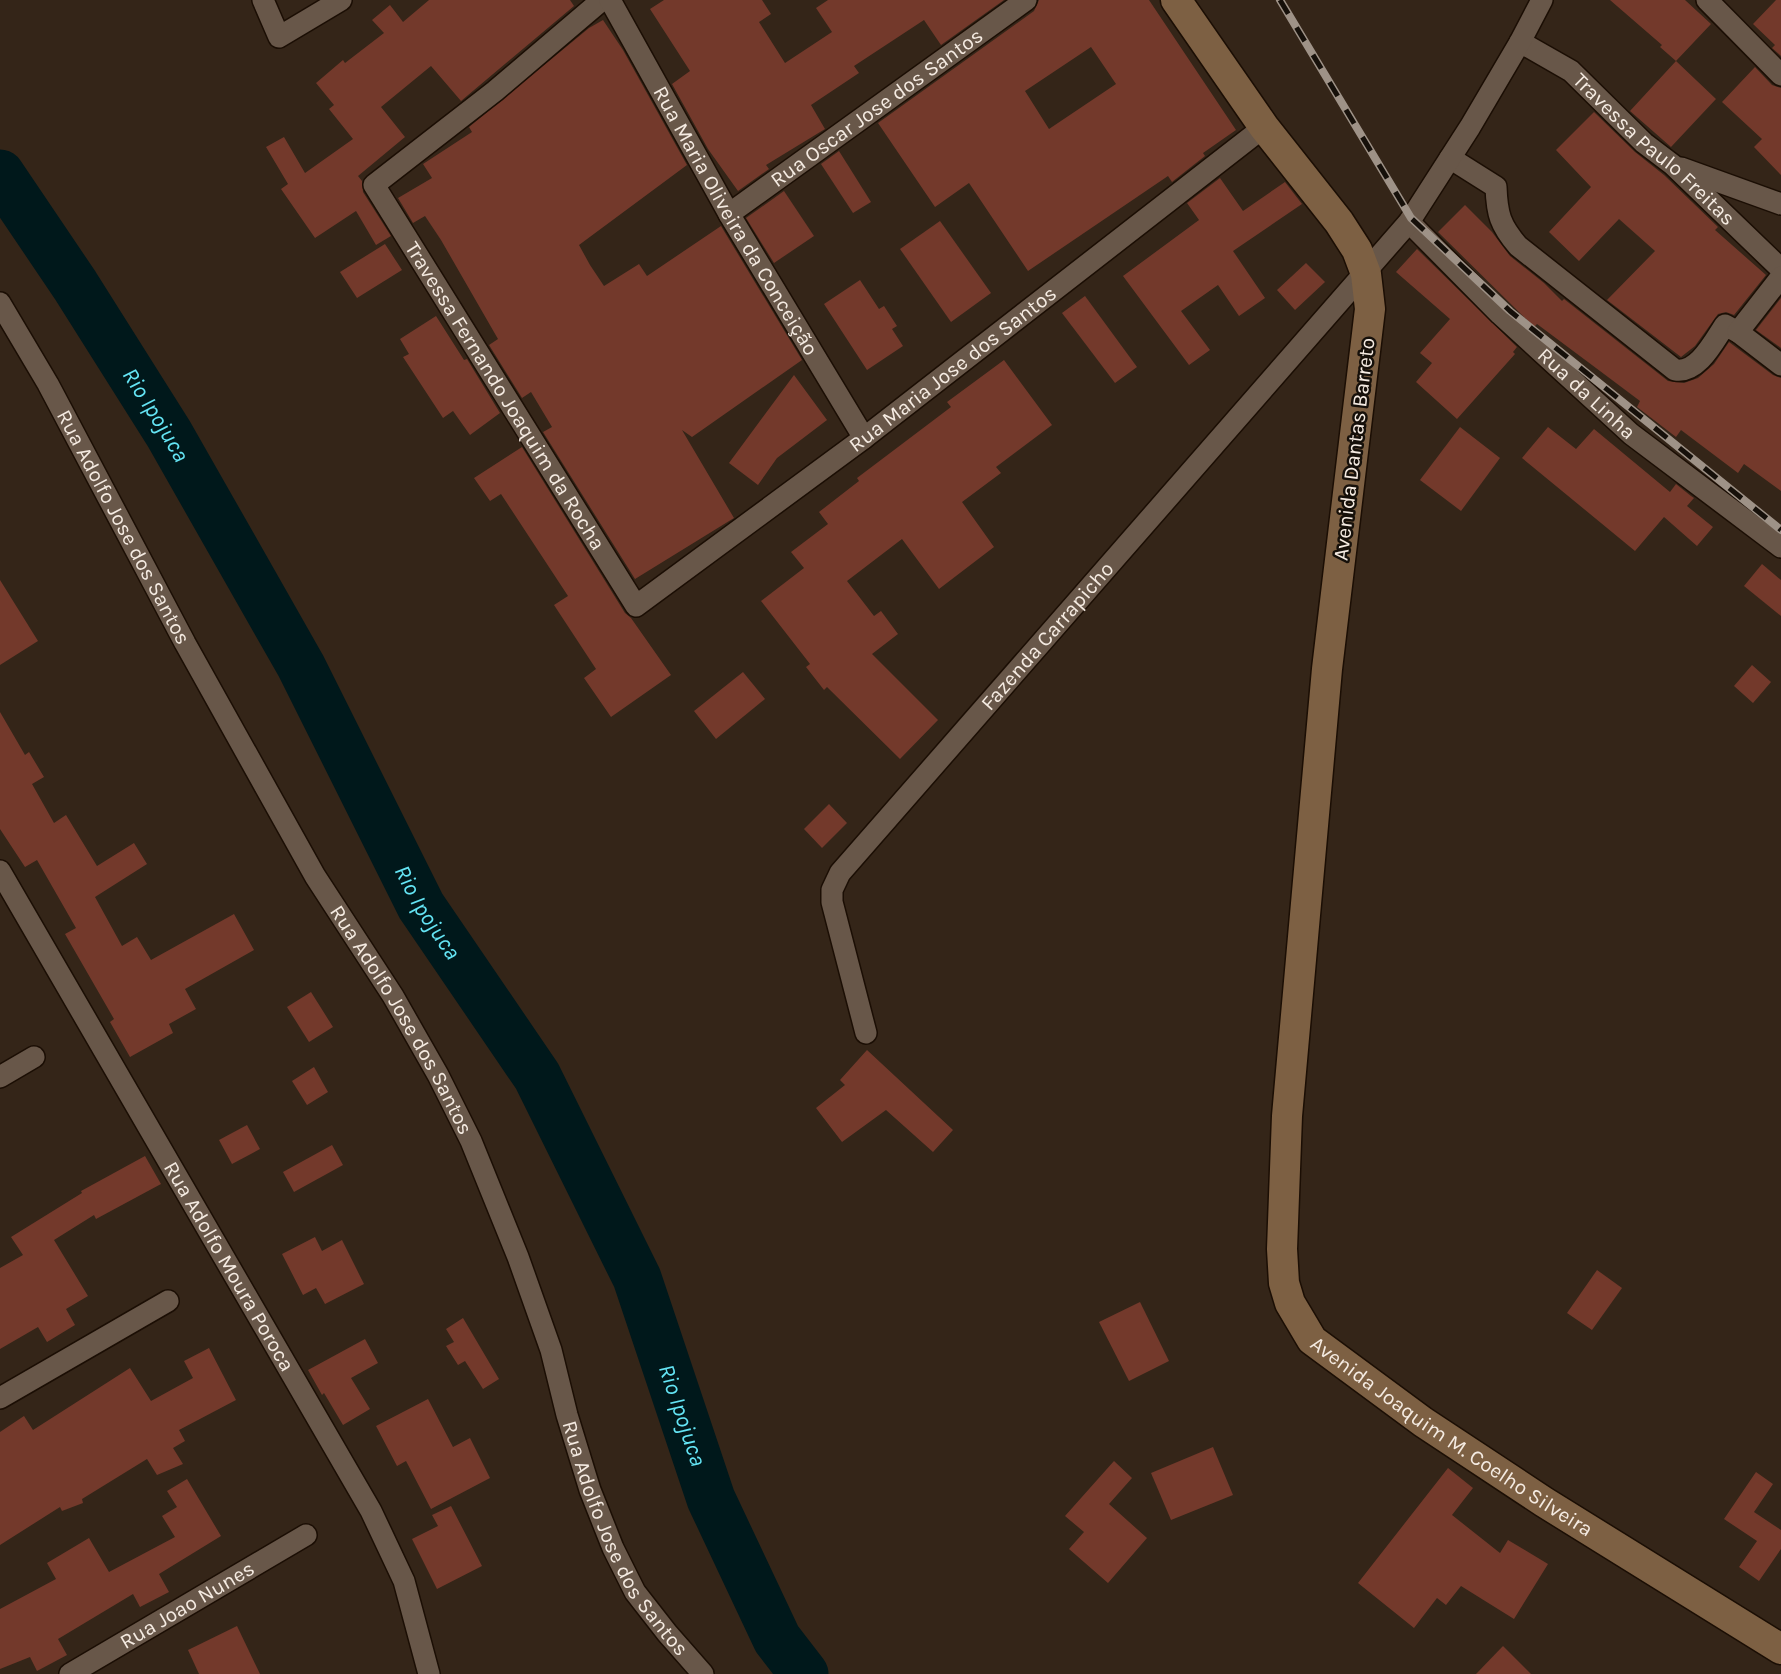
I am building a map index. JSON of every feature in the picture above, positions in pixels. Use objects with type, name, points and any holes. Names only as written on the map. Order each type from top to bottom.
[{"type":"main road","name":"Avenida Dantas Barreto","points":[[1176,0],[1264,127],[1339,222],[1357,250],[1366,274],[1370,309],[1367,343],[1327,669],[1303,956]]},
{"type":"main road","name":"Avenida Joaquim M. Coelho Silveira","points":[[1303,956],[1287,1116],[1282,1249],[1284,1283],[1301,1325],[1312,1340],[1335,1360],[1423,1422],[1544,1502],[1781,1649]]},
{"type":"street","points":[[263,0],[279,37],[341,0]]},
{"type":"street","name":"Travessa Fernando Joaquim da Rocha","points":[[602,0],[495,91],[374,185],[636,606]]},
{"type":"street","name":"Rua Maria Oliveira da Conceição","points":[[610,0],[729,214],[864,438]]},
{"type":"street","name":"Rua Oscar Jose dos Santos","points":[[729,214],[1026,0]]},
{"type":"street","name":"Fazenda Carrapicho","points":[[866,1033],[832,902],[832,890],[839,873],[1409,222],[1521,42],[1542,0]]},
{"type":"street","points":[[1707,0],[1781,75]]},
{"type":"street","name":"Travessa Paulo Freitas","points":[[1521,42],[1571,71],[1644,143],[1672,165],[1781,269]]},
{"type":"street","name":"Rua Maria Jose dos Santos","points":[[636,606],[864,438],[1264,127]]},
{"type":"street","points":[[1450,158],[1496,187],[1500,222],[1518,246],[1675,370],[1688,369],[1695,364],[1726,325],[1781,365]]},
{"type":"street","points":[[1672,165],[1781,204]]},
{"type":"street","name":"Rua da Linha","points":[[1409,222],[1500,314],[1631,434],[1781,547]]},
{"type":"street","points":[[1738,332],[1781,277]]},
{"type":"street","name":"Rua Adolfo Jose dos Santos","points":[[0,303],[48,384],[186,643],[315,876],[393,996],[438,1075],[492,1188],[518,1257],[551,1350],[590,1490],[612,1548],[635,1592],[703,1674]]},
{"type":"street","name":"Rua Adolfo Moura Poroca","points":[[0,871],[371,1511],[404,1581],[429,1674]]},
{"type":"street","points":[[0,1077],[34,1057]]},
{"type":"street","points":[[0,1398],[168,1301]]},
{"type":"street","name":"Rua Joao Nunes","points":[[70,1674],[306,1535]]},
{"type":"building","points":[[429,0],[570,0],[574,6],[461,101],[431,66],[381,107],[405,137],[358,176],[362,181],[363,192],[391,236],[376,245],[356,211],[315,238],[281,189],[288,184],[266,147],[284,137],[305,173],[353,139],[329,109],[334,105],[316,83],[343,60],[345,63],[384,33],[372,20],[390,5],[403,22]]},
{"type":"building","points":[[664,0],[762,0],[771,14],[759,22],[785,63],[832,32],[816,8],[828,0],[1004,0],[941,45],[924,20],[854,66],[859,73],[811,105],[825,129],[766,165],[769,169],[738,191],[708,149],[672,84],[690,71],[650,9]]},
{"type":"building","points":[[1039,0],[1149,0],[1236,130],[1203,153],[1205,156],[1172,182],[1168,176],[1028,271],[969,183],[935,207],[878,123],[1034,11]],"holes":[[[1091,47],[1116,84],[1049,129],[1025,91]]]},
{"type":"building","points":[[1610,0],[1685,0],[1711,24],[1676,61],[1660,47],[1662,45]]},
{"type":"building","points":[[1776,0],[1781,0],[1781,56],[1772,48],[1775,45],[1753,24]]},
{"type":"building","points":[[603,20],[623,50],[687,165],[579,245],[590,265],[604,286],[639,264],[647,276],[721,226],[802,360],[692,437],[682,430],[734,518],[635,579],[543,432],[552,427],[531,392],[522,398],[489,345],[498,339],[441,240],[425,216],[413,223],[398,198],[432,178],[423,164],[472,132],[469,127],[589,28]]},
{"type":"building","points":[[1676,61],[1716,99],[1671,147],[1630,111]]},
{"type":"building","points":[[1755,67],[1772,85],[1781,88],[1781,175],[1754,147],[1762,139],[1722,102]]},
{"type":"building","points":[[1594,112],[1635,152],[1664,175],[1718,227],[1715,230],[1766,275],[1734,315],[1726,312],[1718,314],[1695,346],[1681,357],[1607,300],[1655,251],[1619,219],[1579,261],[1549,232],[1591,187],[1556,150]]},
{"type":"building","points":[[839,151],[871,202],[853,213],[821,164]]},
{"type":"building","points":[[1220,178],[1243,211],[1285,182],[1302,204],[1233,251],[1265,298],[1239,316],[1218,285],[1181,311],[1210,350],[1189,365],[1123,276],[1199,220],[1187,203]]},
{"type":"building","points":[[784,191],[814,236],[774,263],[746,218]]},
{"type":"building","points":[[1465,205],[1492,232],[1510,256],[1562,301],[1564,299],[1668,381],[1684,383],[1698,378],[1714,364],[1729,342],[1781,378],[1781,491],[1744,464],[1738,473],[1681,430],[1676,437],[1637,407],[1640,401],[1537,324],[1534,327],[1438,232]]},
{"type":"building","points":[[940,221],[991,293],[951,322],[900,249]]},
{"type":"building","points":[[385,244],[402,270],[357,298],[340,272]]},
{"type":"building","points":[[1417,249],[1517,347],[1513,352],[1515,354],[1457,419],[1416,382],[1432,363],[1420,353],[1450,319],[1396,272]]},
{"type":"building","points":[[1306,263],[1325,282],[1295,310],[1277,290]]},
{"type":"building","points":[[860,280],[879,309],[884,306],[897,326],[892,329],[903,346],[867,370],[824,304]]},
{"type":"building","points":[[1085,296],[1137,367],[1115,383],[1062,313]]},
{"type":"building","points":[[1781,298],[1781,348],[1756,330]]},
{"type":"building","points":[[436,316],[464,360],[467,359],[500,413],[470,435],[453,411],[443,418],[403,357],[409,354],[400,339]]},
{"type":"building","points":[[1004,360],[1052,425],[996,467],[1001,473],[962,502],[994,547],[939,589],[902,539],[847,581],[874,616],[881,611],[898,634],[872,654],[938,720],[900,759],[827,687],[824,690],[806,667],[810,664],[761,601],[804,568],[791,552],[828,524],[819,512],[859,481],[857,478],[951,407],[947,402]]},
{"type":"building","points":[[794,375],[827,420],[777,458],[758,485],[729,463]]},
{"type":"building","points":[[1460,427],[1500,458],[1461,511],[1420,480]]},
{"type":"building","points":[[1548,427],[1576,449],[1594,429],[1670,492],[1676,484],[1694,498],[1687,506],[1713,527],[1697,546],[1664,517],[1635,551],[1522,458]]},
{"type":"building","points":[[522,447],[625,613],[671,675],[611,717],[584,678],[596,669],[554,605],[568,596],[501,494],[490,501],[474,478]]},
{"type":"building","points":[[1762,564],[1781,580],[1781,616],[1744,586]]},
{"type":"building","points":[[0,580],[38,641],[0,665]]},
{"type":"building","points":[[1752,665],[1771,682],[1753,703],[1734,686]]},
{"type":"building","points":[[743,672],[765,699],[716,739],[694,711]]},
{"type":"building","points":[[0,712],[25,755],[29,752],[44,777],[32,784],[54,823],[66,815],[97,866],[134,843],[147,864],[95,897],[122,946],[137,937],[151,960],[234,914],[254,950],[185,989],[196,1009],[169,1024],[173,1033],[130,1057],[110,1022],[114,1019],[65,934],[76,928],[37,860],[25,867],[0,829]]},
{"type":"building","points":[[829,804],[847,823],[822,848],[804,829]]},
{"type":"building","points":[[311,992],[333,1027],[309,1042],[287,1007]]},
{"type":"building","points":[[867,1050],[953,1130],[933,1152],[886,1110],[842,1142],[816,1108],[845,1085],[840,1080]]},
{"type":"building","points":[[314,1067],[328,1092],[307,1105],[292,1081]]},
{"type":"building","points":[[247,1125],[260,1149],[232,1164],[219,1140]]},
{"type":"building","points":[[332,1145],[343,1165],[294,1192],[283,1172]]},
{"type":"building","points":[[145,1156],[161,1184],[96,1219],[94,1215],[54,1240],[88,1296],[66,1309],[75,1325],[47,1342],[38,1327],[0,1349],[0,1268],[23,1255],[11,1237],[82,1193],[81,1191]]},
{"type":"building","points":[[315,1237],[322,1251],[342,1240],[364,1284],[325,1304],[316,1288],[303,1295],[282,1254]]},
{"type":"building","points":[[1597,1270],[1622,1288],[1592,1330],[1567,1313]]},
{"type":"building","points":[[1140,1302],[1169,1361],[1129,1381],[1099,1322]]},
{"type":"building","points":[[463,1318],[499,1379],[483,1389],[465,1361],[458,1365],[446,1346],[454,1342],[446,1329]]},
{"type":"building","points":[[365,1339],[378,1363],[351,1378],[370,1409],[343,1425],[308,1370]]},
{"type":"building","points":[[209,1348],[236,1400],[179,1430],[185,1441],[173,1448],[183,1464],[157,1475],[147,1459],[82,1499],[83,1503],[62,1511],[60,1507],[0,1545],[0,1432],[24,1416],[33,1430],[130,1368],[151,1401],[193,1378],[184,1361]]},
{"type":"building","points":[[428,1399],[453,1447],[470,1438],[490,1478],[431,1509],[406,1461],[397,1466],[376,1426]]},
{"type":"building","points":[[1213,1447],[1233,1495],[1171,1520],[1151,1473]]},
{"type":"building","points":[[1114,1461],[1132,1478],[1109,1504],[1147,1538],[1108,1583],[1069,1549],[1084,1532],[1065,1516]]},
{"type":"building","points":[[1448,1468],[1473,1488],[1452,1515],[1500,1553],[1508,1540],[1548,1564],[1514,1619],[1461,1586],[1446,1605],[1437,1598],[1414,1628],[1358,1583]]},
{"type":"building","points":[[1756,1472],[1773,1484],[1754,1512],[1781,1530],[1781,1549],[1759,1581],[1739,1567],[1757,1541],[1724,1519]]},
{"type":"building","points":[[187,1479],[221,1536],[159,1574],[169,1592],[140,1607],[133,1594],[58,1639],[67,1655],[37,1671],[30,1657],[0,1669],[0,1609],[56,1579],[47,1563],[89,1538],[109,1572],[175,1537],[162,1516],[177,1507],[167,1491]]},
{"type":"building","points":[[451,1506],[482,1566],[437,1589],[412,1539],[438,1526],[432,1515]]},
{"type":"building","points":[[237,1626],[260,1674],[199,1674],[188,1650]]},
{"type":"building","points":[[1503,1646],[1531,1674],[1476,1674]]},
{"type":"waterway","name":"Rio Ipojuca","points":[[0,174],[75,285],[169,434],[301,666],[421,906],[537,1076],[637,1278],[711,1499],[777,1639],[804,1674]]},
{"type":"railway","points":[[1280,0],[1411,218],[1510,311],[1781,530]]}]
